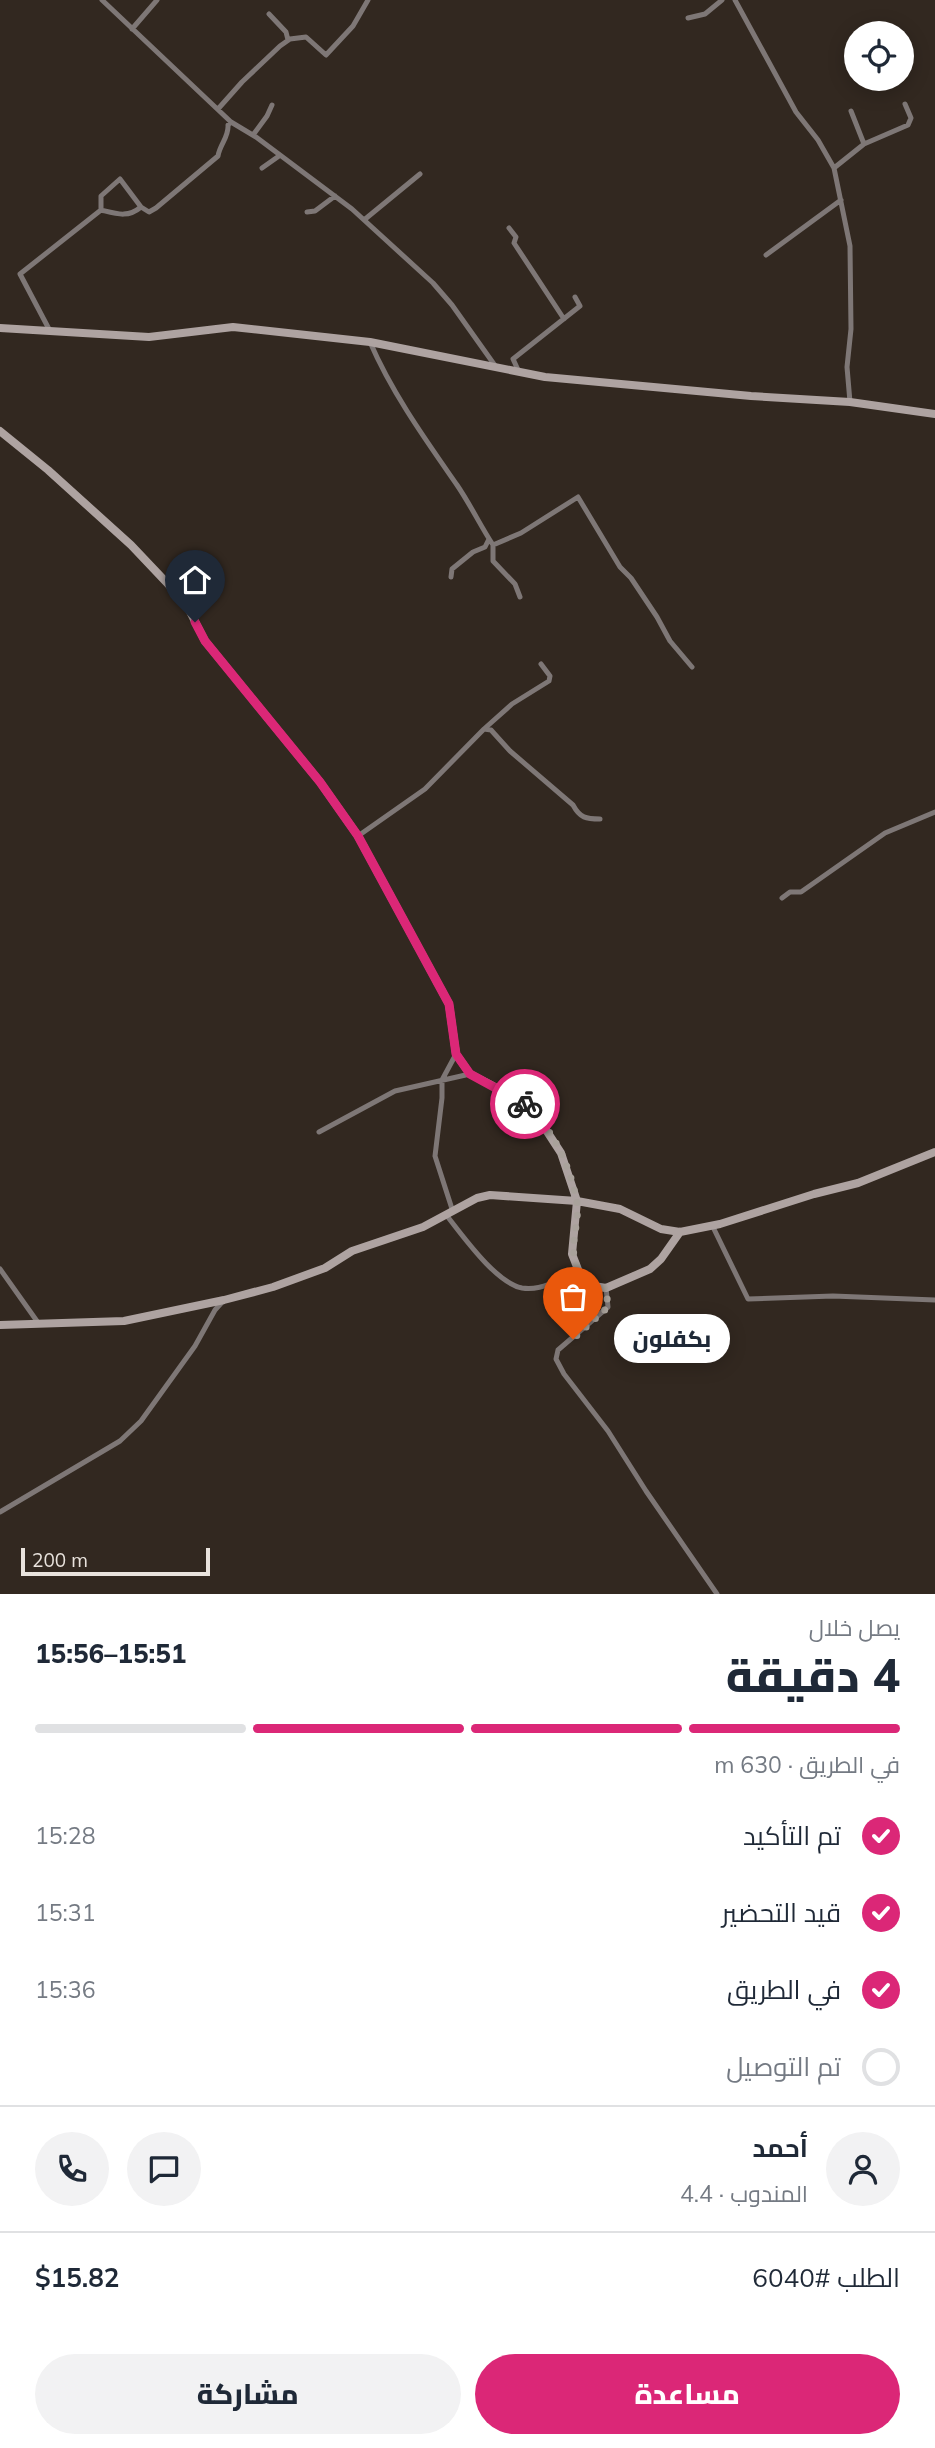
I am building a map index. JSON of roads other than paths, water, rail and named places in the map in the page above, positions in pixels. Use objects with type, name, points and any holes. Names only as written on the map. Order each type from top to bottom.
[{"type":"street","points":[[102,0],[231,122],[253,135],[335,196],[433,283],[496,367]]},
{"type":"street","points":[[132,29],[157,0]]},
{"type":"street","points":[[218,109],[242,82],[288,40],[306,37],[326,55],[353,26],[368,0]]},
{"type":"street","points":[[688,18],[705,14],[722,0]]},
{"type":"street","points":[[735,0],[796,112],[818,140],[834,169],[850,246],[851,329],[847,367],[850,402]]},
{"type":"street","points":[[269,14],[286,32],[288,40]]},
{"type":"street","points":[[834,169],[864,144],[908,125],[911,118],[905,104]]},
{"type":"street","points":[[253,135],[272,105]]},
{"type":"street","points":[[851,111],[864,144]]},
{"type":"street","points":[[101,210],[101,196],[120,179],[141,207],[149,212],[156,208],[218,156],[219,147],[231,122]]},
{"type":"street","points":[[262,168],[279,156]]},
{"type":"street","points":[[364,220],[420,174]]},
{"type":"street","points":[[307,212],[315,211],[335,196]]},
{"type":"street","points":[[766,255],[841,200]]},
{"type":"street","points":[[101,210],[124,215],[134,213],[141,207]]},
{"type":"street","points":[[50,331],[20,274],[101,210]]},
{"type":"street","points":[[509,228],[516,237],[514,243],[564,319]]},
{"type":"street","points":[[519,372],[513,359],[580,306],[575,297]]},
{"type":"street","points":[[0,328],[149,337],[233,327],[370,342],[568,380],[850,402],[935,414]]},
{"type":"street","points":[[370,342],[384,371],[428,444],[491,542],[493,561],[515,584],[520,597]]},
{"type":"street","points":[[0,431],[131,545],[185,602],[205,641],[320,782],[358,836],[449,1004],[456,1054],[470,1074],[520,1100],[535,1113],[561,1153],[577,1201],[572,1254],[579,1272],[594,1286],[606,1288],[650,1269],[661,1259],[680,1232]]},
{"type":"street","points":[[451,577],[452,569],[473,552],[491,542],[521,533],[578,497],[620,567],[631,578],[670,641],[692,667]]},
{"type":"street","points":[[358,836],[425,789],[512,704],[549,681],[550,676],[541,664]]},
{"type":"street","points":[[484,729],[491,730],[510,751],[568,800],[584,819],[600,819]]},
{"type":"street","points":[[782,898],[790,892],[801,892],[885,833],[935,812]]},
{"type":"street","points":[[456,1054],[442,1080],[435,1156],[450,1214],[491,1269],[521,1288],[553,1282],[578,1267]]},
{"type":"street","points":[[319,1132],[395,1091],[470,1074]]},
{"type":"street","points":[[0,1325],[124,1321],[225,1300],[273,1287],[325,1268],[352,1251],[423,1227],[477,1198],[490,1195],[577,1201],[620,1209],[661,1229],[680,1232],[858,1183],[935,1152]]},
{"type":"street","points":[[712,1225],[748,1299],[833,1296],[935,1300]]},
{"type":"street","points":[[0,1269],[39,1324]]},
{"type":"street","points":[[606,1288],[608,1307],[558,1350],[556,1359],[564,1374],[608,1431],[717,1594]]},
{"type":"street","points":[[0,1512],[120,1441],[134,1428],[195,1346],[215,1310],[225,1300]]},
{"type":"place","name":"بكفلون","points":[[573,1339]]}]
